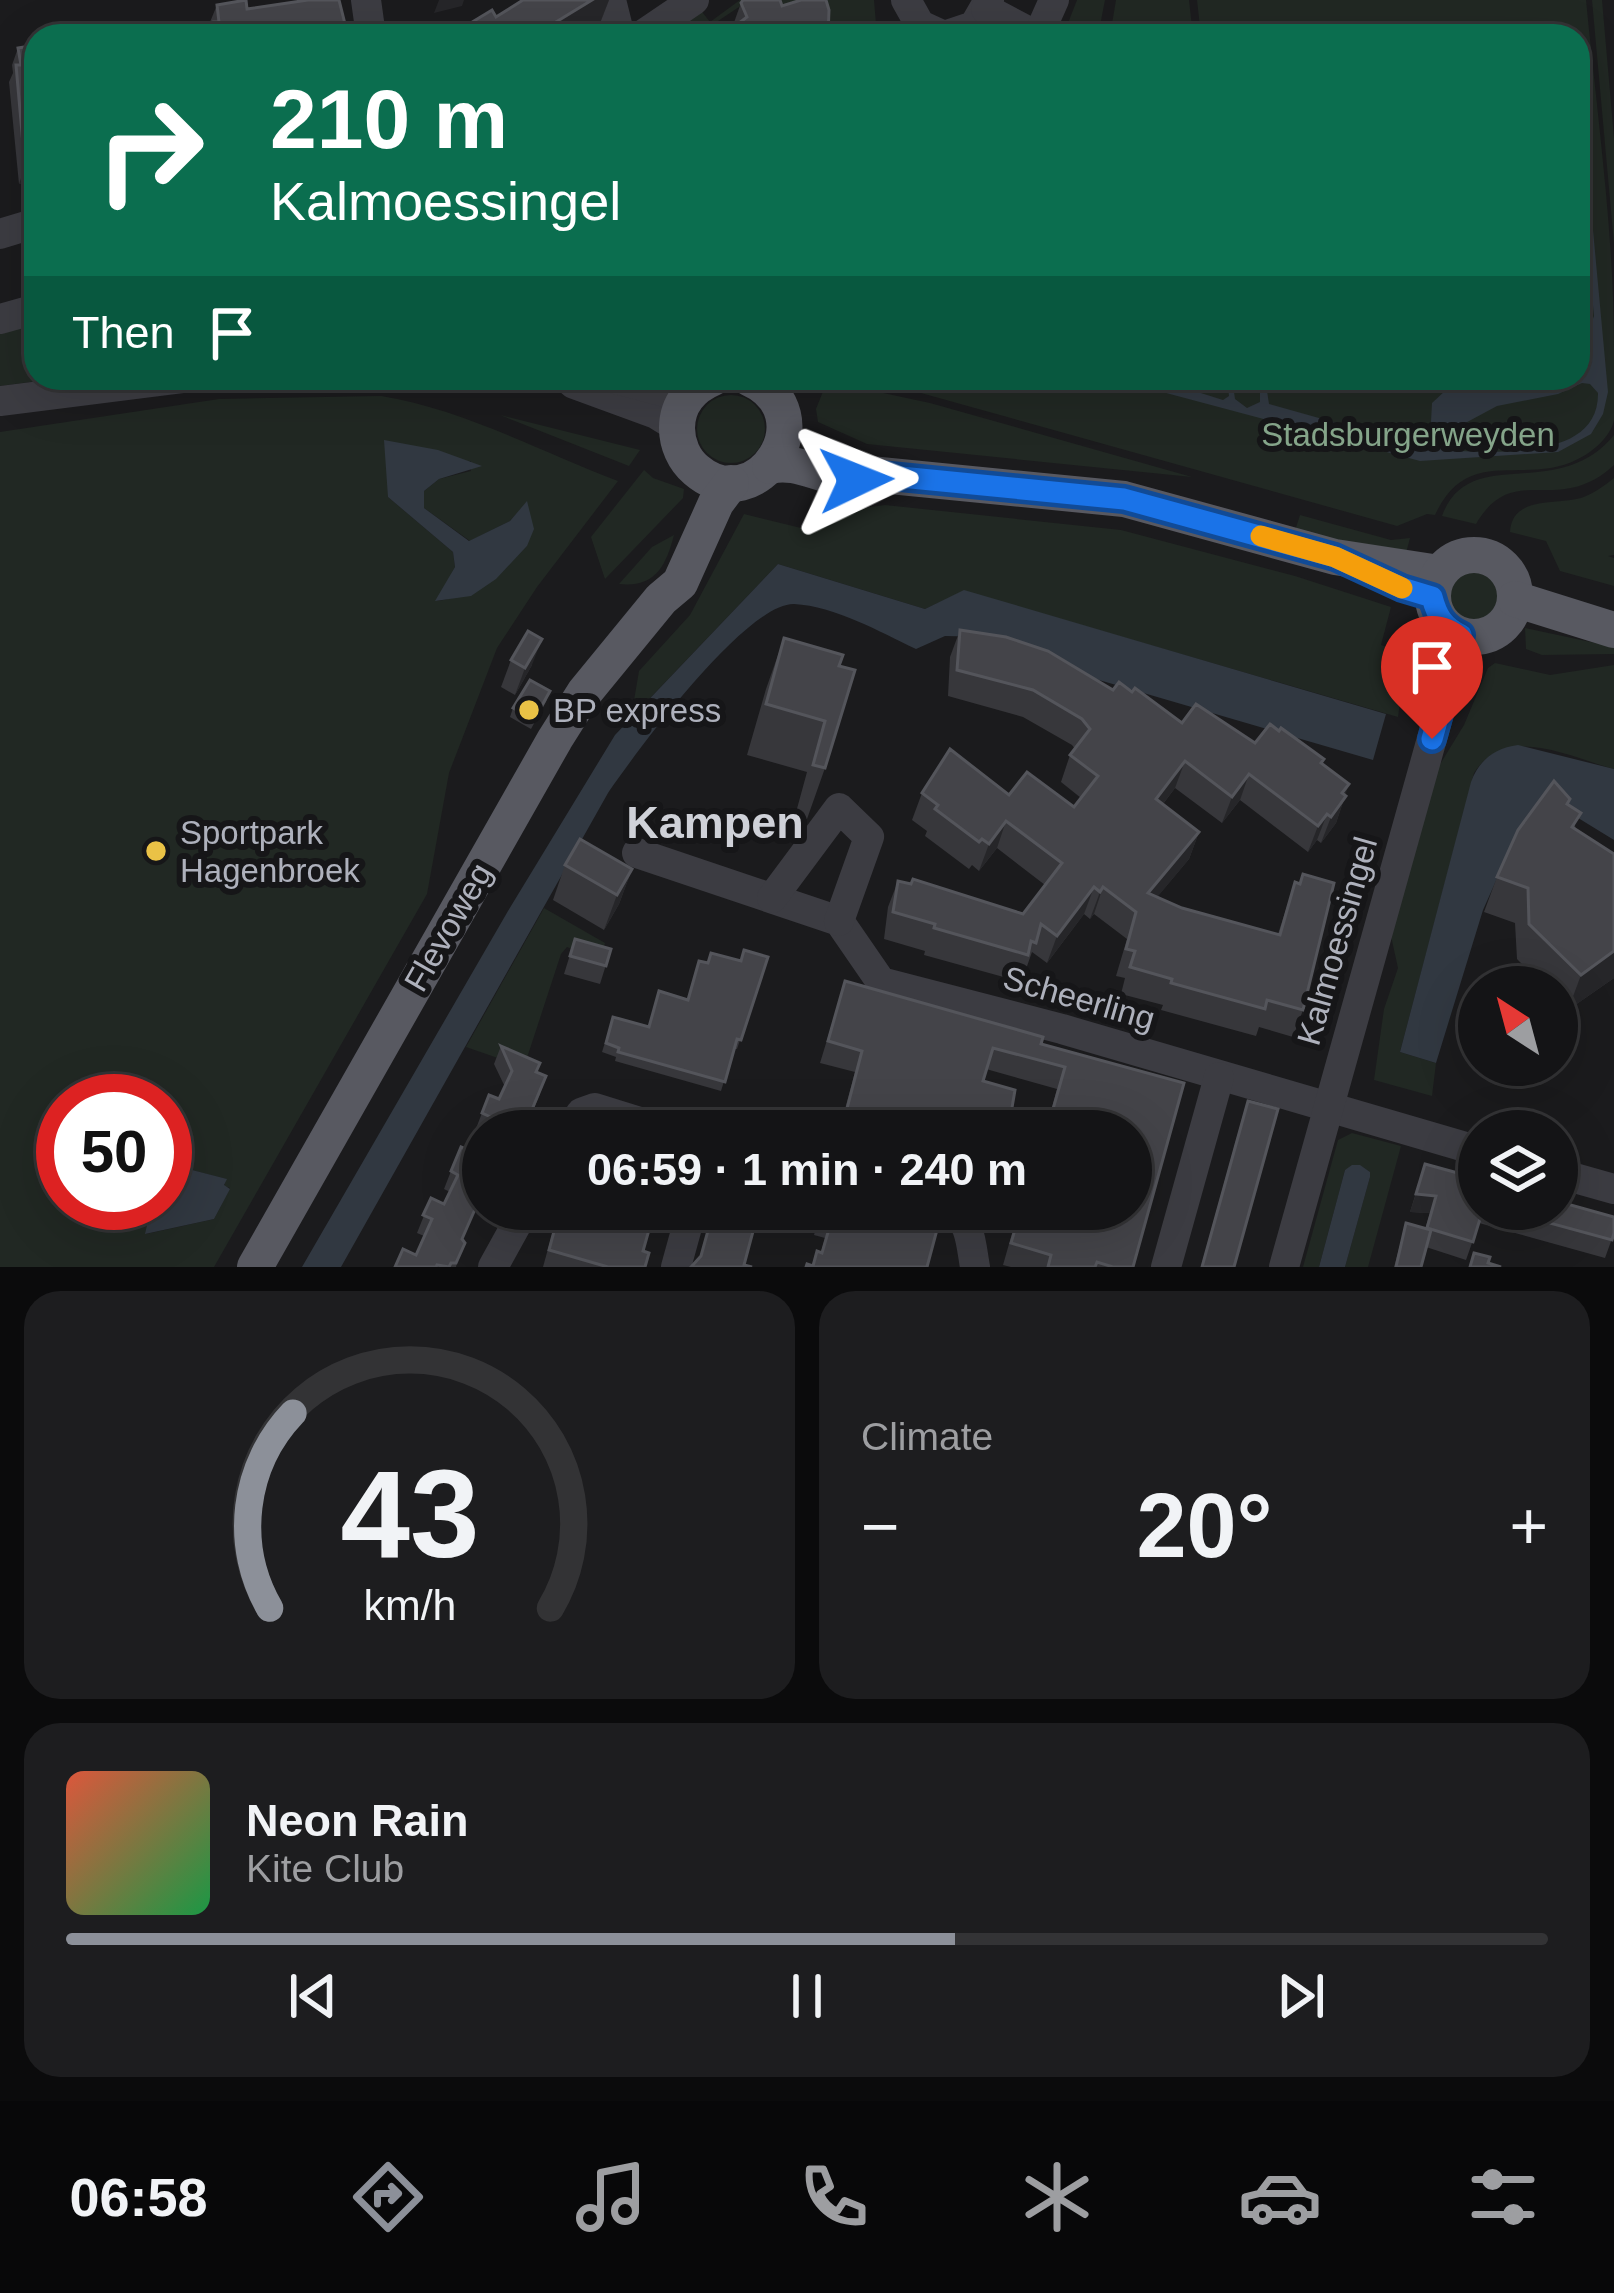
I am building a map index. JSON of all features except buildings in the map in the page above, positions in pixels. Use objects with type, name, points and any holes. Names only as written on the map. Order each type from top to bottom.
[{"type":"main road","points":[[693,400],[680,448],[695,469],[731,483],[752,478],[770,466],[781,449],[785,429],[781,408],[767,390]]},
{"type":"main road","points":[[785,429],[870,474]]},
{"type":"main road","points":[[770,466],[787,463],[856,480],[870,474],[1124,499],[1436,585]]},
{"type":"main road","name":"Flevoweg","points":[[661,599],[689,510],[695,469]]},
{"type":"main road","name":"Flevoweg","points":[[255,1267],[555,739],[584,693],[661,599],[680,583],[716,502],[731,483]]},
{"type":"main road","points":[[1469,555],[1487,557],[1502,566],[1512,581],[1512,609],[1496,631],[1480,637],[1461,635],[1436,614],[1436,585],[1452,561],[1469,555]]},
{"type":"main road","points":[[1512,609],[1611,629]]},
{"type":"street","points":[[659,24],[694,0]]},
{"type":"street","points":[[988,5],[1018,24]]},
{"type":"street","points":[[0,401],[87,390]]},
{"type":"street","points":[[590,390],[656,414],[693,400]]},
{"type":"street","points":[[657,390],[693,400]]},
{"type":"street","name":"Kalmoessingel","points":[[1284,1267],[1461,635]]},
{"type":"street","points":[[637,853],[839,921],[868,837],[839,808],[772,898]]},
{"type":"street","name":"Scheerling","points":[[839,921],[880,982],[1062,1029],[1458,1145]]},
{"type":"street","points":[[1166,1267],[1220,1076]]},
{"type":"street","points":[[1578,1179],[1614,1189]]},
{"type":"street","points":[[493,1267],[513,1230]]},
{"type":"street","points":[[676,1267],[686,1230]]},
{"type":"street","points":[[968,1230],[975,1267]]},
{"type":"green space","points":[[740,0],[874,0],[876,24],[765,24],[742,5],[714,24],[694,24],[684,17],[699,8],[710,22]]},
{"type":"green space","points":[[1077,0],[1105,0],[1100,24],[1068,24]]},
{"type":"green space","points":[[1116,0],[1189,0],[1192,24],[1112,24]]},
{"type":"green space","name":"Stadsburgerweyden","points":[[1197,0],[1586,0],[1588,24],[1200,24]]},
{"type":"green space","points":[[1592,0],[1602,0],[1614,138],[1614,244]]},
{"type":"green space","name":"Stadsburgerweyden","points":[[1590,39],[1608,217],[1614,420],[1595,448],[1578,459],[1538,469],[1481,473],[1448,493],[1435,515],[1397,526],[907,390],[1590,390]]},
{"type":"green space","points":[[24,321],[24,383],[0,386],[0,327]]},
{"type":"green space","points":[[824,390],[869,390],[1192,477],[867,444],[818,422],[816,409]]},
{"type":"green space","points":[[731,395],[755,405],[765,429],[755,453],[731,463],[707,453],[697,429],[707,405]]},
{"type":"green space","name":"Sportpark Hagenbroek","points":[[381,396],[472,421],[618,481],[497,648],[449,773],[427,894],[214,1267],[0,1267],[0,432],[219,399]],"holes":[[[471,461],[471,471],[439,479],[424,491],[424,508],[470,541],[510,521],[527,502],[527,546],[487,583],[437,601],[455,567],[453,552],[388,497]]]},
{"type":"green space","points":[[500,415],[640,450],[629,466]]},
{"type":"green space","points":[[1614,435],[1614,465],[1593,480],[1574,487],[1506,495],[1476,524],[1442,516],[1455,494],[1472,482],[1567,466],[1592,455]]},
{"type":"green space","points":[[644,470],[684,489],[683,498],[605,579],[591,537]]},
{"type":"green space","points":[[1614,478],[1614,555],[1608,556],[1614,558],[1614,586],[1560,571],[1546,541],[1510,532],[1518,512],[1526,507],[1581,498]]},
{"type":"green space","points":[[885,505],[1121,530],[1391,607],[1381,645],[1394,649],[1403,680],[1398,717],[964,591],[925,609],[778,564],[631,718],[639,671],[690,615],[744,514],[801,528]]},
{"type":"green space","points":[[1300,515],[1391,540],[1410,538],[1405,557],[1294,534]]},
{"type":"green space","points":[[674,535],[657,573],[642,582],[619,584],[652,547]]},
{"type":"green space","points":[[1472,567],[1491,575],[1499,594],[1491,613],[1472,621],[1453,613],[1445,594],[1453,575]]},
{"type":"green space","points":[[1525,628],[1614,647],[1614,654],[1542,655],[1526,649]]},
{"type":"green space","points":[[1413,640],[1442,650],[1419,731],[1421,674]]},
{"type":"green space","points":[[1495,663],[1550,675],[1614,665],[1614,769],[1558,752],[1520,747],[1487,758],[1474,773],[1400,1052],[1436,1063],[1432,1096],[1374,1080],[1384,1009],[1398,968],[1389,927],[1439,766],[1464,725],[1488,668]]},
{"type":"green space","points":[[544,908],[605,943],[600,960],[567,947],[561,954],[524,1067],[466,1047]]},
{"type":"green space","points":[[1352,1133],[1401,1146],[1368,1267],[1345,1267],[1370,1177],[1359,1165],[1345,1170],[1319,1267],[1303,1267],[1338,1140]]},
{"type":"shaded area","points":[[1590,198],[1608,392],[1603,414],[1591,434],[1558,452],[1420,461],[1155,390],[1191,390],[1223,400],[1228,390],[1234,390],[1235,399],[1247,408],[1260,402],[1260,390],[1267,390],[1269,404],[1422,447],[1430,441],[1432,403],[1446,390],[1567,390],[1497,406],[1443,435],[1441,446],[1446,451],[1540,448],[1581,431],[1594,415],[1598,393],[1590,384],[1590,327],[1594,316]]},
{"type":"shaded area","points":[[384,440],[438,450],[482,466],[439,479],[424,491],[424,508],[469,541],[510,521],[527,501],[534,529],[527,546],[496,579],[471,596],[435,601],[455,567],[453,552],[388,497]]},
{"type":"shaded area","points":[[778,564],[925,609],[964,590],[1386,714],[1373,760],[1099,680],[991,637],[945,636],[916,649],[825,609],[794,604],[773,610],[721,653],[608,793],[341,1267],[302,1267],[615,735]]},
{"type":"shaded area","points":[[1518,745],[1614,769],[1614,840],[1570,813],[1503,865],[1466,966],[1458,966],[1458,991],[1436,1063],[1400,1052],[1471,782],[1478,767],[1502,749]]},
{"type":"shaded area","points":[[1360,1165],[1370,1177],[1345,1267],[1319,1267],[1345,1170]]},
{"type":"shaded area","points":[[192,1170],[227,1179],[224,1185],[230,1189],[214,1219],[192,1224]]},
{"type":"slow traffic","points":[[1261,536],[1335,557],[1402,588]]},
{"type":"place","name":"BP express","points":[[529,710]]},
{"type":"place","name":"Sportpark Hagenbroek","points":[[156,851]]},
{"type":"district","name":"Kampen","points":[[715,822]]},
{"type":"route","points":[[856,480],[870,474],[1124,499],[1335,557],[1432,597],[1436,614],[1461,635],[1432,739]]}]
